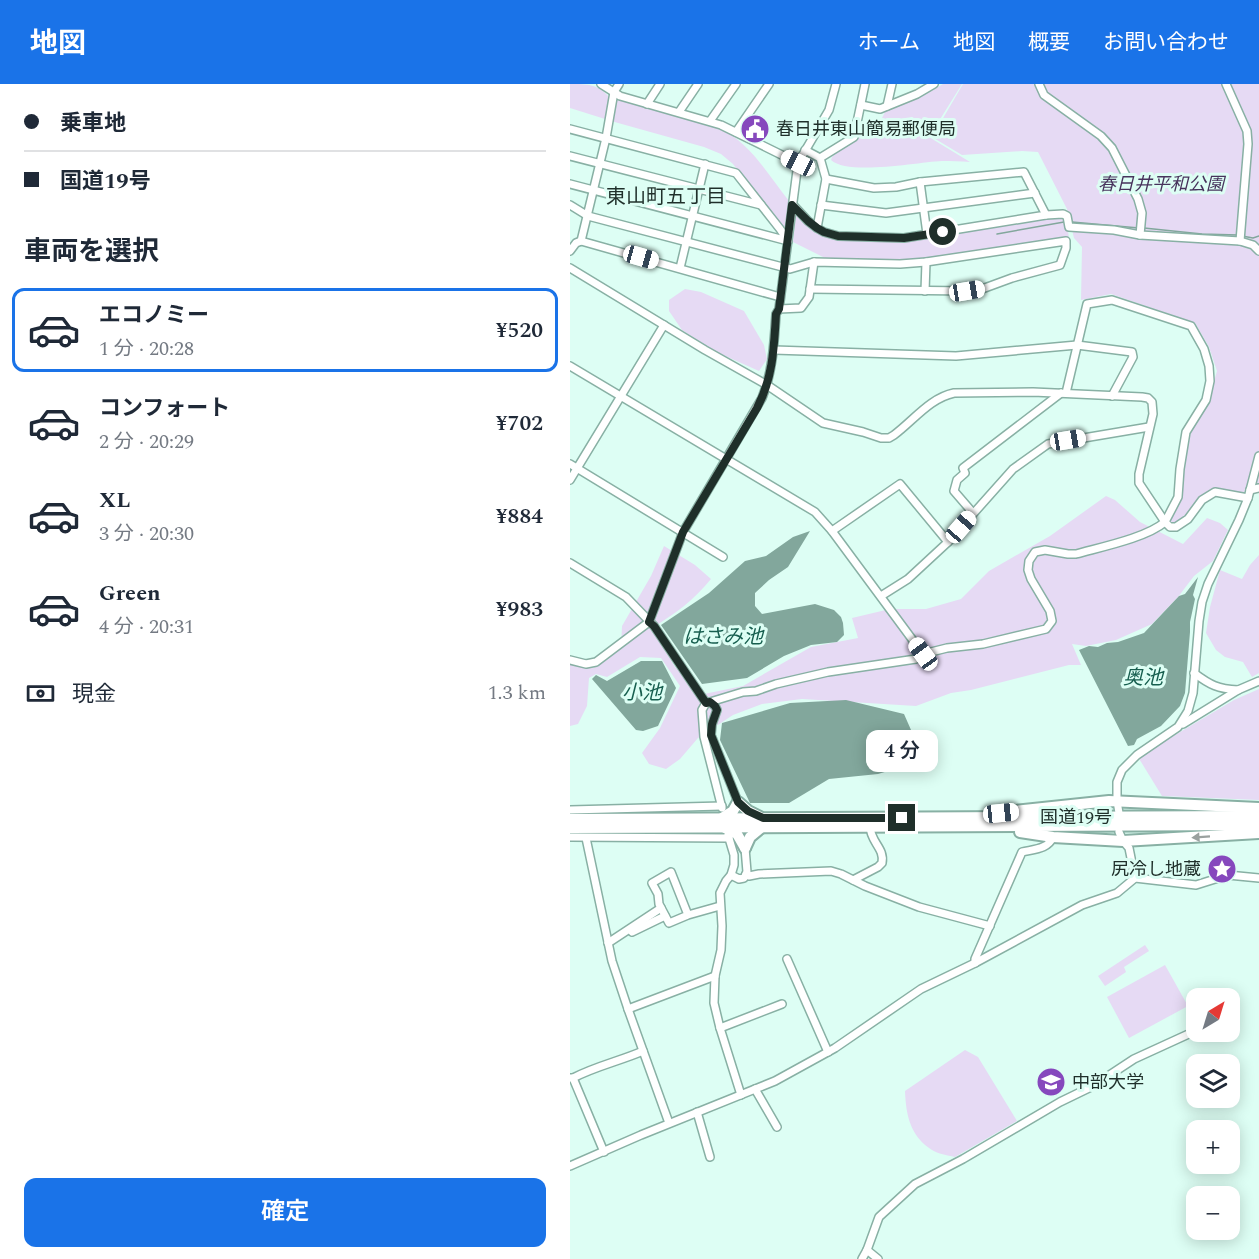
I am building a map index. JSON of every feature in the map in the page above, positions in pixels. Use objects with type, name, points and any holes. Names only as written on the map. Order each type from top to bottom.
[{"type":"highway","points":[[1259,808],[1109,801],[1001,813],[992,822],[999,830],[1053,837],[1259,833]]},
{"type":"highway","points":[[738,802],[763,823],[750,837],[745,848],[737,834],[724,822],[738,802]]},
{"type":"highway","name":"国道19号","points":[[570,819],[608,823],[724,822],[870,826],[1259,816]]},
{"type":"highway","name":"国道19号","points":[[763,823],[992,822],[1259,825]]},
{"type":"highway","name":"国道19号","points":[[570,828],[608,823]]},
{"type":"street","points":[[601,84],[620,96],[721,125],[798,163]]},
{"type":"street","points":[[581,241],[606,138],[614,92],[619,84]]},
{"type":"street","points":[[647,104],[660,84]]},
{"type":"street","points":[[679,112],[698,84]]},
{"type":"street","points":[[710,121],[736,84]]},
{"type":"street","points":[[736,132],[769,84]]},
{"type":"street","points":[[570,660],[586,664],[596,662],[649,622],[683,532],[757,408],[767,385],[774,350],[776,314],[779,309],[798,163],[829,110],[836,84]]},
{"type":"street","points":[[820,158],[854,137],[865,84]]},
{"type":"street","points":[[887,106],[892,84]]},
{"type":"street","points":[[917,93],[920,84]]},
{"type":"street","points":[[861,105],[879,109],[934,84]]},
{"type":"street","points":[[1038,84],[1044,95],[1101,136],[1112,148],[1138,199],[1142,213],[1140,235]]},
{"type":"street","points":[[1226,84],[1247,131],[1248,144],[1240,241]]},
{"type":"street","points":[[570,129],[736,173],[788,241]]},
{"type":"street","points":[[805,150],[820,158],[825,179],[817,228]]},
{"type":"street","points":[[570,156],[761,206]]},
{"type":"street","points":[[680,268],[705,164]]},
{"type":"street","points":[[825,179],[874,188],[1024,172],[1046,215]]},
{"type":"street","points":[[920,182],[927,234]]},
{"type":"street","points":[[570,184],[788,241]]},
{"type":"street","points":[[821,205],[886,213],[1035,193]]},
{"type":"street","points":[[570,205],[588,216],[790,269],[814,262],[900,264],[926,262],[1066,241],[1066,248],[1059,265],[982,289],[967,291],[810,289]]},
{"type":"street","points":[[792,205],[817,228],[838,236],[904,238],[1062,214],[1067,216],[1069,227],[1114,230],[1140,235],[1240,241],[1253,245],[1259,250]]},
{"type":"street","points":[[570,251],[576,243],[581,241],[780,297]]},
{"type":"street","points":[[779,309],[801,308],[809,297],[814,262]]},
{"type":"street","points":[[925,291],[926,262]]},
{"type":"street","points":[[570,268],[767,385],[823,423],[889,438],[935,400],[954,393],[1063,393],[1148,398],[1153,407],[1139,483],[1165,522],[1176,527],[1188,519],[1202,500],[1215,492],[1249,494],[1259,488]]},
{"type":"street","points":[[741,1095],[714,1003],[721,950],[720,893],[731,875],[734,855],[704,737],[702,710],[708,703],[776,684],[849,668],[916,658],[947,648],[983,644],[1046,629],[1053,621],[1050,611],[1028,570],[1029,561],[1035,552],[1045,550],[1076,554],[1141,535],[1156,529],[1165,522],[1178,497],[1186,432],[1206,400],[1210,381],[1204,349],[1191,326],[1112,300],[1088,304],[1063,393],[963,468],[965,473],[957,480],[954,491],[973,513]]},
{"type":"street","points":[[570,480],[573,466],[664,325]]},
{"type":"street","points":[[774,350],[956,356],[1077,345],[1132,352],[1133,357],[1112,396]]},
{"type":"street","points":[[570,366],[815,512],[832,531],[923,654]]},
{"type":"street","points":[[881,596],[908,579],[948,542],[1013,469],[1048,444],[1149,427]]},
{"type":"street","points":[[1178,727],[1191,704],[1202,602],[1208,584],[1239,520],[1259,456]]},
{"type":"street","points":[[573,466],[723,557]]},
{"type":"street","points":[[832,531],[900,484],[948,542]]},
{"type":"street","points":[[570,563],[626,597],[654,626],[708,703],[715,706],[717,710],[711,735],[738,802]]},
{"type":"street","points":[[1194,672],[1212,686],[1238,690]]},
{"type":"street","points":[[1119,813],[1117,782],[1122,770],[1130,761],[1178,727],[1238,690],[1259,681]]},
{"type":"street","points":[[570,810],[608,823],[724,822]]},
{"type":"street","points":[[570,837],[586,838],[608,823]]},
{"type":"street","points":[[853,880],[882,863],[883,854],[871,837],[870,826]]},
{"type":"street","points":[[975,963],[1022,852],[1045,847],[1050,844],[1053,837]]},
{"type":"street","points":[[1121,837],[1129,848],[1135,878]]},
{"type":"street","points":[[586,838],[608,943],[628,1009],[669,1123]]},
{"type":"street","points":[[731,875],[739,879],[744,878],[746,874],[745,848]]},
{"type":"street","points":[[746,874],[749,876],[831,871],[919,907],[990,926]]},
{"type":"street","points":[[688,915],[671,872],[652,883],[669,923],[720,906]]},
{"type":"street","points":[[570,1166],[669,1123],[775,1081],[828,1052],[921,989],[975,963],[1082,905],[1117,893],[1135,878],[1196,885],[1228,875],[1259,878]]},
{"type":"street","points":[[608,943],[661,908]]},
{"type":"street","points":[[608,943],[665,916]]},
{"type":"street","points":[[788,959],[828,1052]]},
{"type":"street","points":[[628,1009],[716,976]]},
{"type":"street","points":[[720,1028],[782,1004]]},
{"type":"street","points":[[862,1259],[879,1217],[915,1184],[1092,1086],[1134,1059],[1186,1035]]},
{"type":"street","points":[[603,1152],[572,1078],[643,1051]]},
{"type":"street","points":[[755,1089],[777,1127]]},
{"type":"street","points":[[697,1112],[710,1157]]},
{"type":"street","points":[[867,1250],[878,1259]]},
{"type":"green space","points":[[570,84],[582,84],[601,89],[609,97],[605,119],[570,108]]},
{"type":"green space","points":[[943,84],[962,84],[929,137],[970,162],[942,161],[867,168],[840,165],[831,160],[847,144],[877,128],[886,110],[921,97]]},
{"type":"green space","name":"春日井平和公園","points":[[963,84],[1259,84],[1259,485],[1247,488],[1243,493],[1211,489],[1175,525],[1169,522],[1180,499],[1191,431],[1208,402],[1217,371],[1209,347],[1195,323],[1111,294],[1081,300],[1082,247],[1074,238],[1067,209],[1038,152],[962,155],[932,137]]},
{"type":"green space","points":[[618,100],[719,128],[730,134],[758,160],[789,201],[785,226],[782,228],[733,164],[721,154],[704,147],[611,121],[614,103]]},
{"type":"green space","points":[[799,215],[821,233],[908,239],[1066,217],[1069,238],[902,262],[829,260],[793,242],[796,216]]},
{"type":"green space","points":[[685,289],[701,292],[744,311],[764,345],[767,359],[759,371],[712,350],[682,330],[669,311],[669,300]]},
{"type":"green space","points":[[1106,496],[1115,500],[1140,522],[1183,544],[1207,518],[1220,523],[1228,530],[1213,561],[1194,576],[1152,624],[1116,640],[1086,646],[1072,644],[1081,665],[1069,665],[951,693],[916,706],[802,699],[762,704],[733,715],[698,738],[680,759],[666,769],[649,764],[642,753],[660,728],[680,686],[661,658],[640,657],[607,677],[596,674],[589,678],[587,706],[578,724],[570,726],[570,661],[593,668],[621,648],[622,626],[651,576],[664,546],[695,565],[711,579],[684,606],[652,628],[675,667],[704,694],[743,686],[811,647],[858,638],[852,618],[890,609],[926,609],[961,599],[989,571],[1050,536]]},
{"type":"green space","points":[[1259,555],[1259,673],[1252,677],[1243,662],[1225,657],[1216,650],[1206,633],[1220,570],[1242,579]]},
{"type":"green space","points":[[1259,689],[1259,800],[1162,796],[1138,757],[1234,700]]},
{"type":"green space","points":[[1145,945],[1149,951],[1124,967],[1126,972],[1105,986],[1098,976]]},
{"type":"green space","points":[[1165,965],[1186,1002],[1186,1007],[1129,1038],[1107,997]]},
{"type":"green space","points":[[965,1050],[978,1057],[1017,1121],[955,1157],[934,1151],[914,1132],[908,1117],[905,1091]]},
{"type":"water","name":"はさみ池","points":[[810,531],[788,567],[755,593],[755,606],[762,614],[815,604],[834,610],[841,617],[844,635],[837,642],[811,645],[784,656],[747,678],[702,684],[661,625],[709,593],[745,561],[766,556],[793,537]]},
{"type":"water","name":"奥池","points":[[1198,577],[1193,595],[1195,599],[1190,622],[1185,693],[1180,706],[1161,726],[1137,739],[1134,745],[1128,746],[1079,650],[1089,646],[1098,647],[1118,642],[1144,633],[1179,596],[1185,594]]},
{"type":"water","name":"小池","points":[[641,661],[662,661],[676,688],[658,726],[643,731],[636,730],[592,679],[596,675],[607,681]]},
{"type":"water","points":[[846,700],[904,714],[922,755],[898,768],[878,774],[829,779],[789,803],[750,803],[720,740],[722,723],[790,703]]},
{"type":"waterway","points":[[997,234],[1064,222]]},
{"type":"waterway","points":[[1072,222],[1139,228]]},
{"type":"waterway","points":[[1144,228],[1238,235]]},
{"type":"waterway","points":[[1242,236],[1253,238],[1259,236]]},
{"type":"place","name":"春日井東山簡易郵便局","points":[[755,129]]},
{"type":"place","name":"尻冷し地蔵","points":[[1222,869]]},
{"type":"place","name":"中部大学","points":[[1051,1082]]},
{"type":"district","name":"東山町五丁目","points":[[666,197]]},
{"type":"route","points":[[902,818],[763,818],[748,811],[738,802],[711,735],[717,710],[715,706],[710,702],[706,703],[649,622],[683,532],[766,389],[774,350],[776,314],[779,309],[792,205],[817,228],[838,236],[904,238],[943,232]]}]
